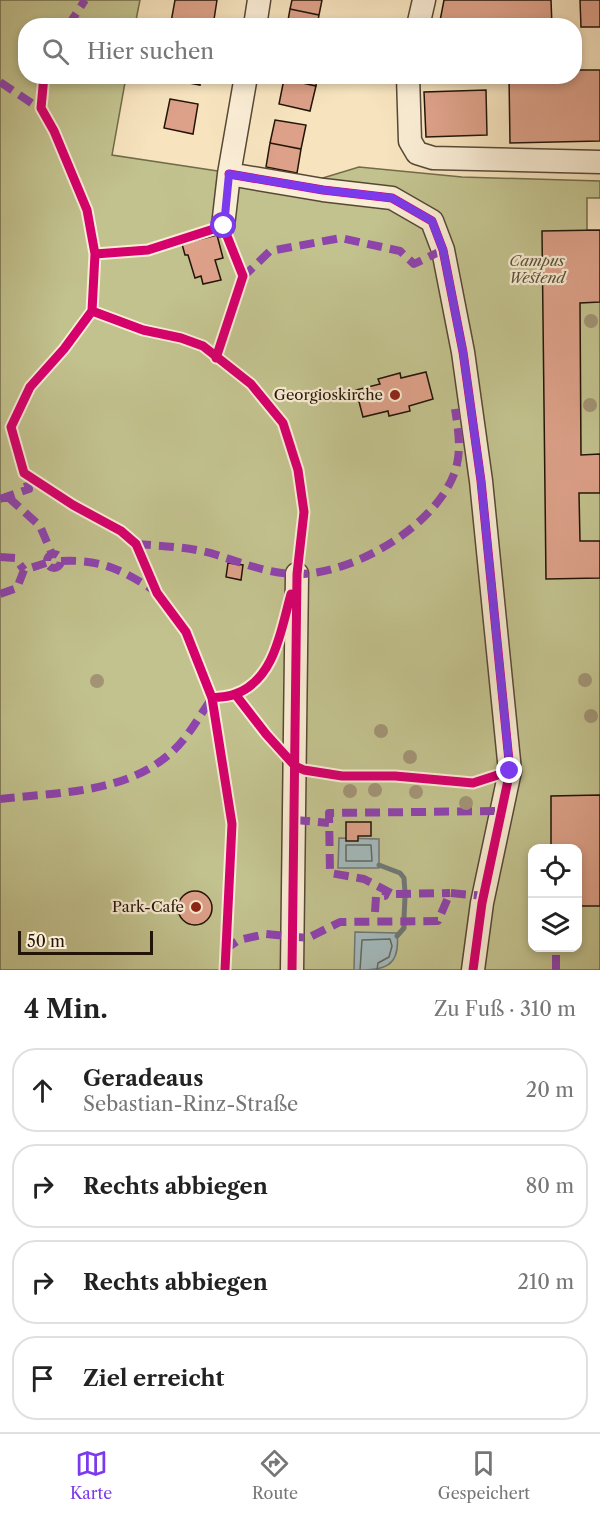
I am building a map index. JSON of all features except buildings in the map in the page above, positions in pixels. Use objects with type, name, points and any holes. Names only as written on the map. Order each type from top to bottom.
[{"type":"street","points":[[256,18],[259,0]]},
{"type":"street","points":[[420,18],[424,0]]},
{"type":"street","points":[[224,226],[229,174],[245,84]]},
{"type":"street","points":[[408,84],[410,141],[417,153],[433,158],[600,162]]},
{"type":"street","points":[[229,174],[323,190],[392,198],[432,221],[443,250],[463,352],[481,481],[510,771],[472,970]]},
{"type":"street","points":[[292,970],[297,574]]},
{"type":"green space","name":"Campus Westend","points":[[0,0],[140,0],[136,18],[18,18],[18,84],[125,84],[112,155],[303,184],[359,167],[462,177],[600,181],[600,198],[587,198],[587,230],[600,231],[600,970],[0,970]]},
{"type":"water","points":[[339,838],[379,839],[379,868],[338,868]]},
{"type":"water","points":[[355,932],[397,933],[398,945],[393,960],[382,968],[354,970]]},
{"type":"waterway","points":[[379,865],[400,873],[404,878],[405,893]]},
{"type":"waterway","points":[[404,918],[405,897]]},
{"type":"waterway","points":[[397,936],[404,928],[404,923]]},
{"type":"marked path","points":[[73,18],[85,0]]},
{"type":"marked path","points":[[0,82],[42,110]]},
{"type":"marked path","points":[[242,278],[270,251],[341,238],[400,251],[414,264],[443,250]]},
{"type":"marked path","points":[[136,544],[197,550],[246,565],[287,574],[320,572],[369,555],[416,525],[435,506],[449,485],[457,464],[459,450],[455,409]]},
{"type":"marked path","points":[[0,499],[29,489],[24,473]]},
{"type":"marked path","points":[[8,497],[40,526],[52,554]]},
{"type":"marked path","points":[[51,554],[57,554],[61,561],[57,568],[51,568],[47,564],[47,558],[51,554]]},
{"type":"marked path","points":[[0,557],[15,558],[24,570]]},
{"type":"marked path","points":[[61,561],[88,562],[111,567],[155,591]]},
{"type":"marked path","points":[[0,594],[17,588],[24,570],[46,563]]},
{"type":"marked path","points":[[0,799],[92,788],[136,775],[156,764],[174,750],[212,698]]},
{"type":"marked path","points":[[391,893],[364,879],[330,873],[329,813],[502,811]]},
{"type":"marked path","points":[[295,820],[329,823]]},
{"type":"marked path","points":[[375,912],[376,897],[385,896],[387,891]]},
{"type":"marked path","points":[[396,894],[450,893]]},
{"type":"marked path","points":[[224,950],[239,940],[266,934],[308,938],[340,922],[438,921],[450,893],[484,896]]},
{"type":"marked path","points":[[556,952],[556,970]]},
{"type":"cycle path","points":[[43,84],[41,108],[54,131],[87,210],[95,254],[92,311],[64,349],[30,387],[11,427],[24,473],[73,505],[121,531],[136,544],[157,593],[186,632],[212,698],[232,824],[225,970]]},
{"type":"cycle path","points":[[229,174],[323,190],[392,198],[432,221],[443,250],[463,352],[481,481],[510,771],[482,903],[473,970]]},
{"type":"cycle path","points":[[95,254],[148,250],[223,226],[243,276],[216,358]]},
{"type":"cycle path","points":[[92,311],[143,330],[181,338],[203,346],[251,384],[283,423],[298,470],[304,512],[297,574],[292,970]]},
{"type":"cycle path","points":[[212,698],[235,694],[248,687],[259,677],[274,652],[291,594]]},
{"type":"cycle path","points":[[235,694],[295,766],[304,770],[342,776],[395,776],[473,783],[516,769]]},
{"type":"place","name":"Georgioskirche","points":[[395,395]]},
{"type":"place","name":"Park-Cafe","points":[[196,907]]},
{"type":"route","points":[[224,226],[229,174],[323,190],[392,198],[432,221],[443,250],[463,352],[481,481],[510,771]]}]
